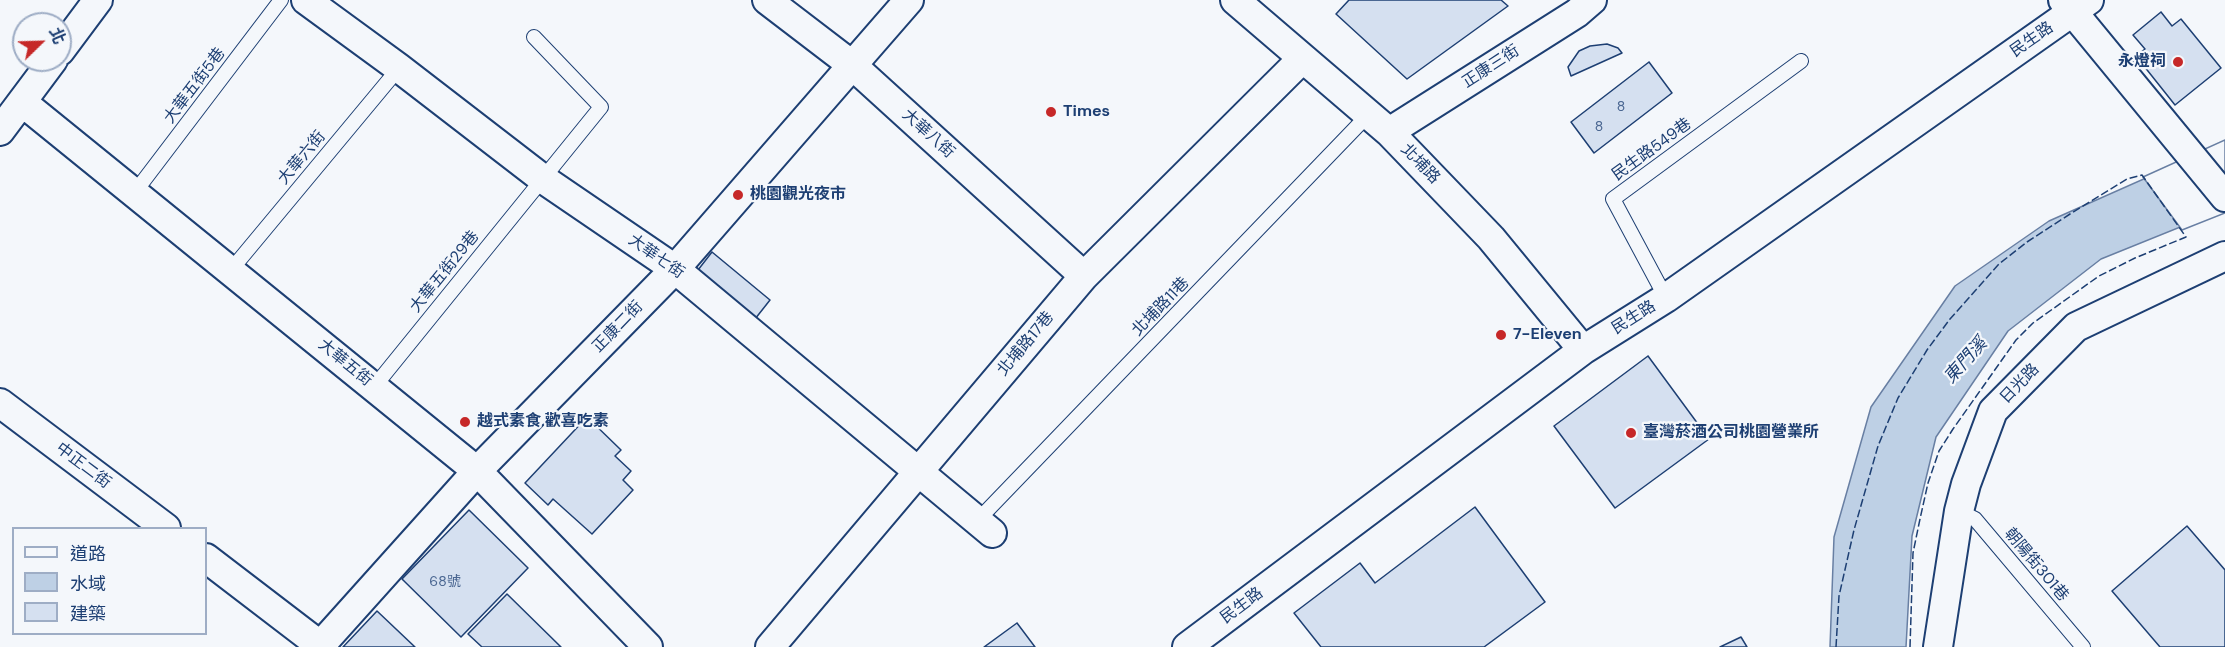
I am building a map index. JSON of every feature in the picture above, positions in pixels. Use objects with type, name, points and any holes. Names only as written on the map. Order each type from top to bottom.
[{"type":"street","points":[[72,35],[99,0]]},
{"type":"street","name":"大華七街","points":[[306,0],[543,179],[675,269],[985,527]]},
{"type":"street","name":"大華八街","points":[[767,0],[852,65],[1084,276]]},
{"type":"street","name":"正康二街","points":[[320,646],[477,471],[675,269],[909,0]]},
{"type":"street","name":"北埔路","points":[[1235,0],[1379,124],[1491,238],[1583,350]]},
{"type":"street","points":[[2075,4],[2225,197]]},
{"type":"street","name":"民生路","points":[[1187,647],[1583,350],[1666,298],[2075,4]]},
{"type":"street","name":"正康三街","points":[[1379,124],[1579,6]]},
{"type":"street","name":"北埔路17巷","points":[[770,647],[1084,276],[1302,59]]},
{"type":"street","points":[[0,131],[44,72]]},
{"type":"street","name":"大華五街","points":[[22,102],[477,471],[648,647]]},
{"type":"street","name":"日光路","points":[[1938,647],[1959,512],[1966,484],[1993,411],[2076,327],[2225,256]]},
{"type":"street","name":"中正二街","points":[[0,403],[165,527]]},
{"type":"street","points":[[207,559],[320,646]]},
{"type":"lane","name":"大華五街5巷","points":[[135,192],[281,0]]},
{"type":"lane","name":"大華五街29巷","points":[[374,387],[601,107],[534,37]]},
{"type":"lane","name":"民生路549巷","points":[[1666,298],[1613,199],[1801,61]]},
{"type":"lane","name":"大華六街","points":[[231,270],[399,68]]},
{"type":"lane","name":"北埔路11巷","points":[[985,527],[1379,124]]},
{"type":"lane","name":"朝陽街301巷","points":[[1959,512],[1975,519],[2084,647]]},
{"type":"water","name":"東門溪","points":[[2225,143],[2225,209],[2101,259],[2008,331],[1936,437],[1912,536],[1906,647],[1830,647],[1834,537],[1871,407],[1955,286],[2049,221]]},
{"type":"pier","points":[[2225,140],[2225,213],[2182,230],[2143,177]]},
{"type":"building","points":[[1349,0],[1501,0],[1508,6],[1407,79],[1336,14]]},
{"type":"building","name":"永燈祠","points":[[2161,12],[2172,26],[2181,19],[2221,68],[2175,105],[2136,56],[2145,49],[2133,35]]},
{"type":"building","points":[[1607,44],[1618,48],[1622,53],[1571,76],[1568,67],[1579,51],[1590,46]]},
{"type":"building","points":[[1649,62],[1672,93],[1594,153],[1571,122]]},
{"type":"building","points":[[712,252],[770,300],[744,333],[698,270]]},
{"type":"building","name":"臺灣菸酒公司桃園營業所","points":[[1648,356],[1709,439],[1615,508],[1554,426]]},
{"type":"building","points":[[587,417],[621,450],[615,456],[631,471],[623,480],[633,490],[592,534],[553,499],[548,505],[525,483]]},
{"type":"building","points":[[1475,507],[1545,602],[1484,647],[1321,647],[1294,613],[1360,563],[1375,583]]},
{"type":"building","points":[[469,510],[528,568],[461,637],[402,579]]},
{"type":"building","points":[[2187,526],[2225,570],[2225,647],[2160,647],[2112,591]]},
{"type":"building","points":[[507,594],[561,647],[482,647],[468,634]]},
{"type":"building","points":[[377,611],[415,647],[343,647]]},
{"type":"building","points":[[1017,623],[1035,647],[984,647]]},
{"type":"building","points":[[1741,637],[1747,647],[1720,647]]},
{"type":"fence","points":[[1836,647],[1839,596],[1854,530],[1878,446],[1898,398],[1927,350],[1950,319],[1999,264],[2027,242],[2070,214],[2127,179],[2142,175],[2186,237],[2099,276],[2033,323],[2016,340],[1953,429],[1939,451],[1928,483],[1913,553],[1910,647]]},
{"type":"place","name":"永燈祠","points":[[2178,62]]},
{"type":"place","name":"Times","points":[[1051,112]]},
{"type":"place","name":"桃園觀光夜市","points":[[738,195]]},
{"type":"place","name":"7-Eleven","points":[[1501,335]]},
{"type":"place","name":"越式素食 歡喜吃素","points":[[465,422]]},
{"type":"place","name":"臺灣菸酒公司桃園營業所","points":[[1631,433]]}]
